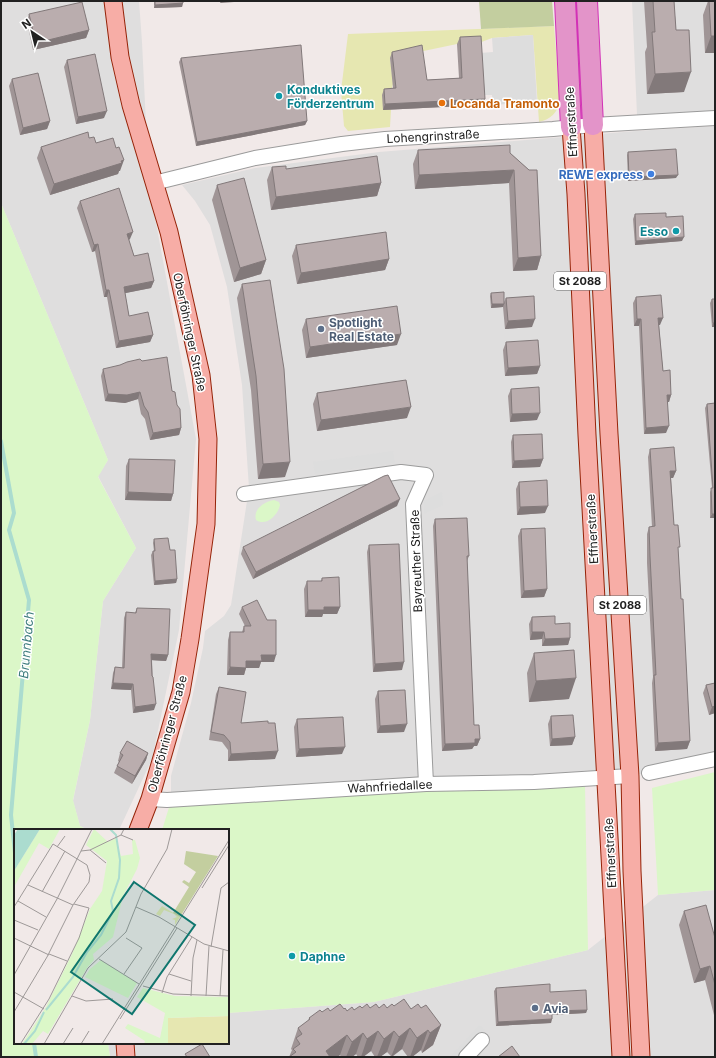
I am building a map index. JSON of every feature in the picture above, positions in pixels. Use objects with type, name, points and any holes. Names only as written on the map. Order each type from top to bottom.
[{"type":"highway","name":"Effnerstraße","points":[[565,1],[571,127]]},
{"type":"highway","name":"Effnerstraße","points":[[587,1],[593,125]]},
{"type":"main road","name":"Oberföhringer Straße","points":[[113,1],[120,57],[131,105],[169,232],[202,375],[208,439],[206,524],[181,692],[150,799],[138,829]]},
{"type":"main road","name":"Effnerstraße","points":[[593,125],[608,419],[630,776],[632,871],[641,1057]]},
{"type":"main road","name":"Effnerstraße","points":[[571,127],[576,194],[587,435],[620,1057]]},
{"type":"main road","points":[[125,1044],[126,1057]]},
{"type":"street","name":"Lohengrinstraße","points":[[154,183],[255,158],[342,144],[385,139],[715,118]]},
{"type":"street","name":"Bayreuther Straße","points":[[244,494],[401,472],[426,475],[413,504],[426,784]]},
{"type":"street","points":[[649,773],[715,759]]},
{"type":"street","name":"Wahnfriedallee","points":[[150,799],[167,800],[426,784],[606,779],[630,776]]},
{"type":"street","points":[[466,1057],[482,1040]]},
{"type":"shaded area","points":[[1,1],[139,1],[149,185],[196,439],[179,630],[152,759],[119,829],[86,829],[80,826],[73,801],[90,720],[103,601],[136,548],[98,476],[108,460],[1,203]]},
{"type":"shaded area","points":[[632,1],[715,1],[715,113],[637,115]]},
{"type":"shaded area","points":[[533,35],[537,102],[493,105],[492,95],[483,95],[480,53],[493,52],[492,38]]},
{"type":"shaded area","points":[[715,126],[715,759],[585,785],[171,801],[171,776],[191,703],[203,648],[205,631],[224,616],[231,605],[249,488],[242,385],[227,287],[210,225],[195,201],[182,185],[255,168],[379,152]]},
{"type":"shaded area","points":[[393,451],[395,463],[315,474],[313,462]]},
{"type":"shaded area","points":[[442,492],[443,505],[424,514],[424,501]]},
{"type":"shaded area","points":[[715,890],[715,1057],[110,1057],[108,1044],[229,1044],[229,1013],[374,1002],[588,950],[658,895]]},
{"type":"shaded area","points":[[479,1025],[485,1030],[460,1057],[450,1057]]},
{"type":"green space","points":[[479,1],[552,1],[554,26],[481,29]]},
{"type":"green space","points":[[572,1],[578,1],[582,111],[579,111]]},
{"type":"green space","points":[[554,26],[560,102],[555,112],[547,119],[539,122],[533,35],[492,38],[479,43],[457,44],[390,58],[393,84],[390,95],[390,127],[348,131],[344,126],[341,91],[348,34]]},
{"type":"green space","points":[[1,203],[108,460],[98,477],[136,548],[103,601],[90,720],[73,800],[80,826],[86,829],[14,829],[14,1044],[108,1044],[110,1057],[1,1057]]},
{"type":"green space","points":[[274,500],[279,502],[280,505],[277,513],[271,519],[264,522],[256,520],[256,513],[258,509],[263,504]]},
{"type":"green space","points":[[715,772],[715,890],[658,895],[652,788]]},
{"type":"green space","points":[[585,785],[588,950],[374,1002],[229,1013],[229,829],[162,829],[171,801],[426,787]]},
{"type":"building","points":[[155,1],[183,1],[183,3],[155,5]]},
{"type":"building","points":[[653,1],[674,1],[676,30],[689,30],[691,72],[655,74],[652,32],[655,32]]},
{"type":"building","points":[[709,1],[715,1],[715,36],[711,36]]},
{"type":"building","points":[[82,2],[89,30],[36,43],[29,14]]},
{"type":"building","points":[[481,36],[485,99],[385,104],[384,89],[396,88],[392,52],[422,45],[427,80],[462,78],[460,37]]},
{"type":"building","name":"Konduktives Förderzentrum","points":[[301,45],[307,121],[197,142],[181,58]]},
{"type":"building","points":[[95,54],[107,111],[78,117],[67,60]]},
{"type":"building","points":[[38,73],[50,121],[23,128],[12,79]]},
{"type":"building","points":[[88,132],[89,138],[94,137],[96,143],[113,138],[116,148],[119,147],[124,160],[121,161],[122,163],[54,184],[41,147]]},
{"type":"building","points":[[510,145],[510,153],[529,170],[537,170],[541,256],[518,258],[514,170],[419,175],[418,150]]},
{"type":"building","points":[[676,149],[678,175],[629,177],[628,152]]},
{"type":"building","points":[[377,156],[381,183],[276,197],[272,167],[286,166],[286,169]]},
{"type":"building","points":[[244,178],[266,260],[240,268],[217,185]]},
{"type":"building","points":[[119,188],[133,232],[127,234],[134,256],[148,253],[154,281],[124,287],[129,316],[148,312],[153,335],[119,341],[109,290],[106,290],[98,244],[94,245],[80,201]]},
{"type":"building","points":[[666,213],[666,217],[683,216],[684,237],[636,241],[635,214]]},
{"type":"building","points":[[386,232],[389,259],[301,273],[296,245]]},
{"type":"building","points":[[270,280],[284,369],[290,462],[263,464],[256,376],[242,284]]},
{"type":"building","points":[[504,292],[504,304],[492,304],[491,293]]},
{"type":"building","points":[[661,295],[663,318],[658,318],[663,371],[670,370],[671,395],[667,395],[669,426],[646,428],[641,319],[637,319],[636,297]]},
{"type":"building","points":[[534,296],[535,319],[508,321],[506,298]]},
{"type":"building","points":[[712,299],[715,299],[715,323],[713,323]]},
{"type":"building","points":[[397,306],[401,334],[310,347],[306,319]]},
{"type":"building","points":[[538,340],[540,366],[508,368],[506,342]]},
{"type":"building","points":[[167,357],[172,391],[175,392],[177,405],[180,409],[181,428],[153,433],[148,412],[144,406],[140,392],[127,395],[108,394],[103,369],[140,359],[142,361]]},
{"type":"building","points":[[406,380],[411,407],[321,420],[317,393]]},
{"type":"building","points":[[539,387],[540,413],[512,414],[511,389]]},
{"type":"building","points":[[715,403],[715,514],[712,514],[711,488],[713,488],[707,404]]},
{"type":"building","points":[[542,434],[543,459],[514,461],[513,435]]},
{"type":"building","points":[[674,447],[676,471],[670,471],[674,525],[678,525],[680,547],[678,547],[681,599],[683,599],[690,741],[658,743],[649,527],[655,526],[650,449]]},
{"type":"building","points":[[129,459],[175,460],[173,494],[128,492]]},
{"type":"building","points":[[388,475],[400,499],[256,572],[243,547]]},
{"type":"building","points":[[547,480],[548,506],[520,507],[519,482]]},
{"type":"building","points":[[467,518],[469,556],[467,556],[474,725],[479,725],[480,739],[475,739],[475,743],[445,744],[435,519]]},
{"type":"building","points":[[545,528],[547,589],[524,591],[521,529]]},
{"type":"building","points":[[168,538],[170,550],[175,550],[177,579],[155,581],[153,551],[155,551],[154,539]]},
{"type":"building","points":[[399,544],[404,662],[375,664],[369,545]]},
{"type":"building","points":[[339,577],[340,607],[324,607],[324,610],[308,610],[307,581],[322,581],[322,578]]},
{"type":"building","points":[[257,600],[267,620],[276,620],[276,655],[261,655],[262,661],[246,661],[246,668],[230,667],[230,632],[244,632],[244,626],[251,626],[242,607]]},
{"type":"building","points":[[137,608],[170,609],[168,655],[151,654],[156,704],[135,707],[133,684],[113,683],[115,667],[124,668],[126,612],[136,613]]},
{"type":"building","points":[[555,616],[555,624],[570,623],[570,638],[545,639],[544,632],[532,632],[532,617]]},
{"type":"building","points":[[574,650],[576,678],[536,681],[534,653]]},
{"type":"building","points":[[715,683],[715,706],[712,707],[706,685]]},
{"type":"building","points":[[219,687],[246,692],[241,723],[268,721],[268,723],[275,723],[278,751],[231,754],[230,742],[224,735],[211,732]]},
{"type":"building","points":[[405,690],[407,724],[380,726],[378,691]]},
{"type":"building","points":[[573,715],[575,737],[552,739],[551,716]]},
{"type":"building","points":[[343,717],[345,747],[299,749],[297,719]]},
{"type":"building","points":[[127,741],[148,753],[135,776],[117,766],[123,755],[120,753]]},
{"type":"building","points":[[706,905],[715,938],[715,985],[710,966],[700,969],[684,911]]},
{"type":"building","points":[[550,984],[550,992],[586,990],[587,1010],[552,1011],[552,1019],[498,1022],[496,988]]},
{"type":"building","points":[[404,999],[411,1009],[418,1004],[421,1008],[426,1005],[441,1025],[430,1033],[428,1030],[417,1038],[410,1028],[399,1037],[394,1031],[384,1039],[378,1031],[367,1039],[363,1033],[352,1042],[347,1035],[326,1051],[330,1057],[289,1057],[296,1052],[293,1049],[300,1044],[296,1038],[302,1034],[298,1028],[320,1010],[322,1012],[328,1008],[330,1011],[340,1004],[347,1011],[352,1007],[354,1010],[360,1006],[362,1008],[367,1004],[370,1008],[376,1004],[379,1008],[384,1004],[387,1008],[392,1004],[394,1006]]},
{"type":"building","points":[[202,1044],[210,1057],[187,1057],[185,1054]]},
{"type":"building","points":[[512,1046],[520,1057],[498,1057]]},
{"type":"waterway","name":"Brunnbach","points":[[1,441],[14,513],[9,530],[29,600],[11,815],[14,844]]},
{"type":"waterway","name":"Brunnbach","points":[[34,1044],[36,1057]]},
{"type":"place","name":"Konduktives Förderzentrum","points":[[279,96]]},
{"type":"place","name":"Locanda Tramonto","points":[[442,103]]},
{"type":"place","name":"REWE express","points":[[651,174]]},
{"type":"place","name":"Esso","points":[[676,231]]},
{"type":"place","name":"Spotlight Real Estate","points":[[321,329]]},
{"type":"place","name":"Daphne","points":[[292,956]]},
{"type":"place","name":"Avia","points":[[535,1008]]}]
